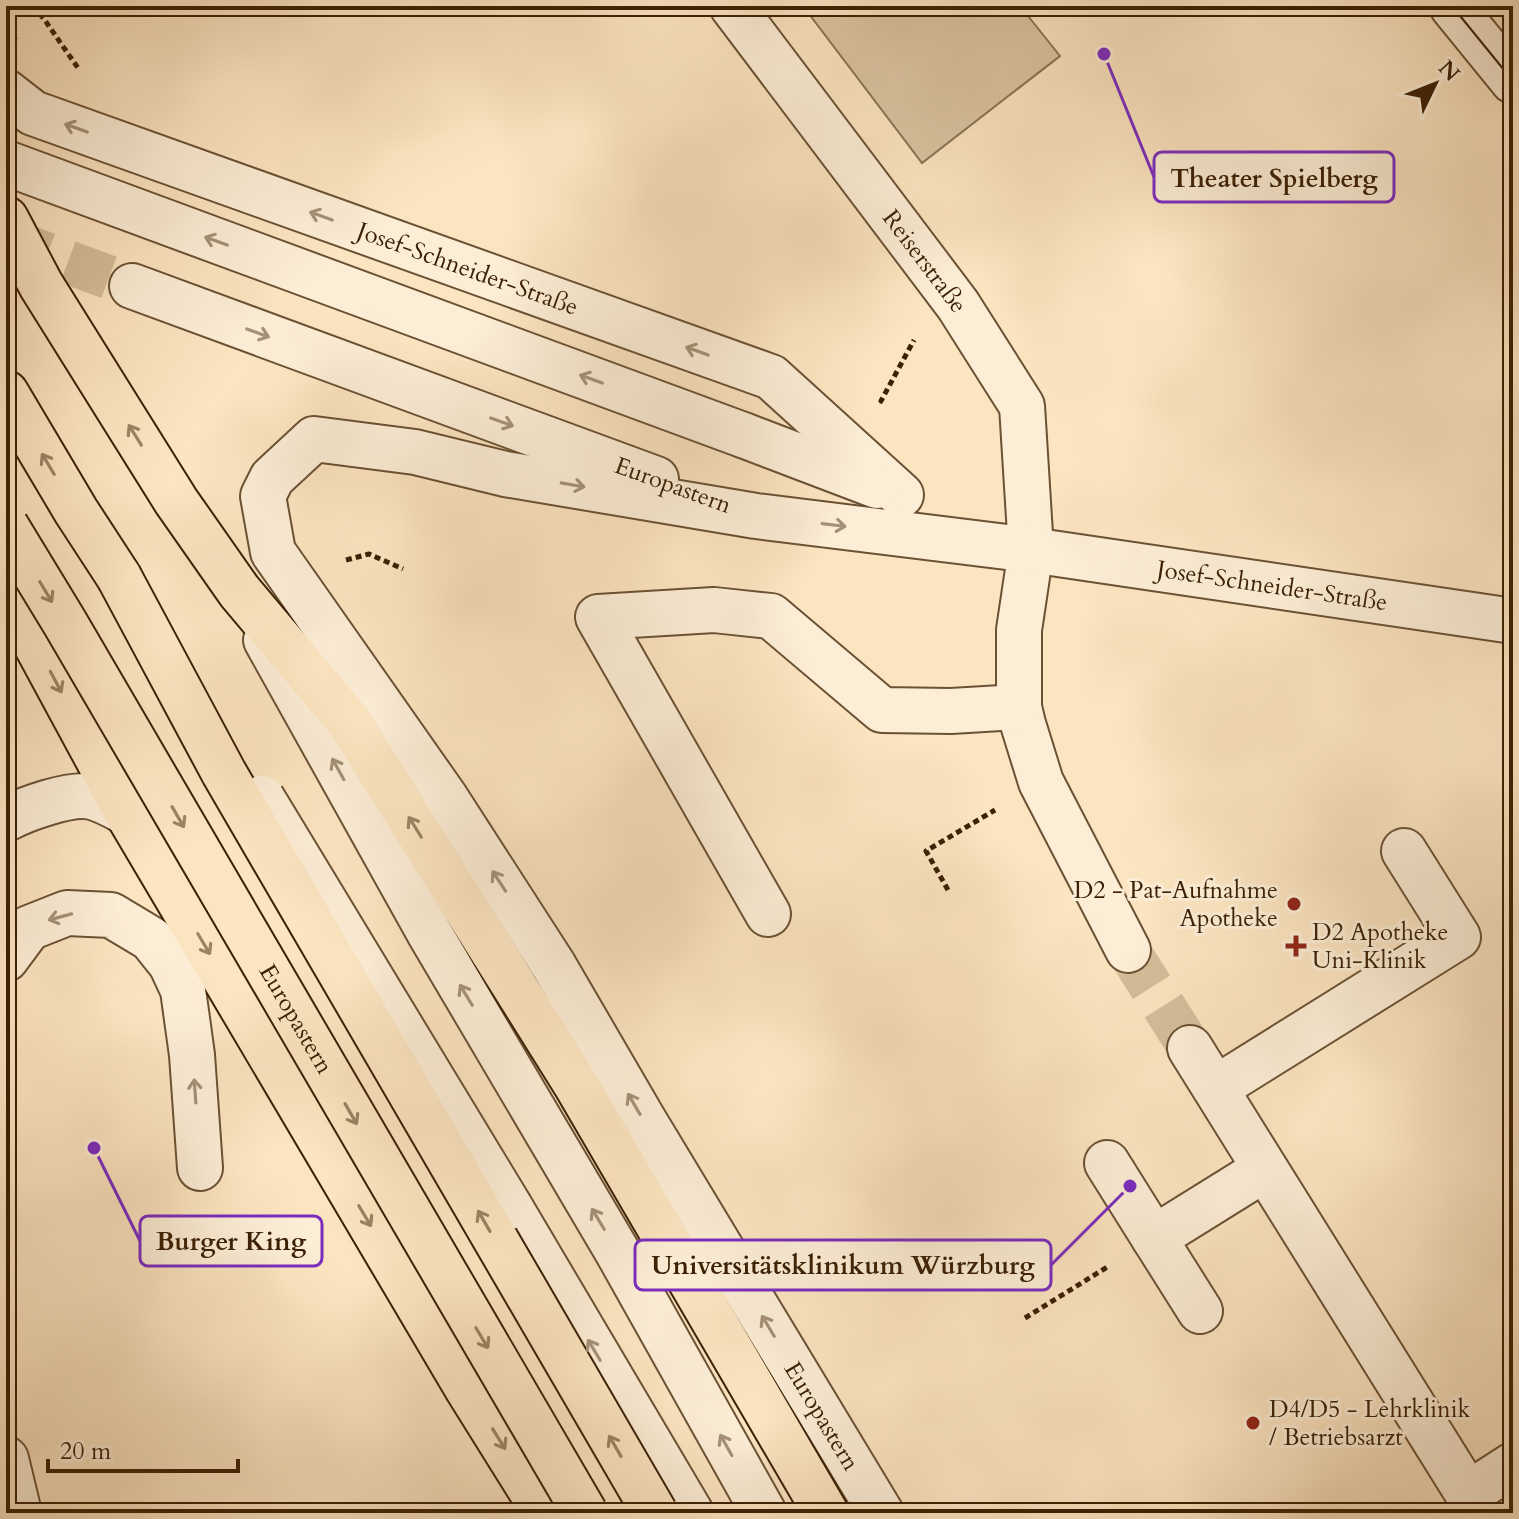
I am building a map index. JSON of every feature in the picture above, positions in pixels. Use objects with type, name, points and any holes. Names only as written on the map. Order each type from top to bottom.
[{"type":"main road","name":"Europastern","points":[[6,219],[41,285],[168,487],[239,591],[350,723],[575,1083],[826,1513]]},
{"type":"main road","points":[[6,393],[119,577],[232,787],[655,1513]]},
{"type":"main road","name":"Europastern","points":[[6,526],[585,1513]]},
{"type":"main road","name":"Europastern","points":[[6,589],[127,813],[467,1388],[545,1513]]},
{"type":"street","name":"Reiserstraße","points":[[732,6],[958,305],[1022,406],[1031,550],[1019,630],[1019,707],[1041,782],[1128,950]]},
{"type":"street","points":[[1452,6],[1513,81]]},
{"type":"street","points":[[1491,6],[1513,34]]},
{"type":"street","name":"Josef-Schneider-Straße","points":[[6,92],[33,113],[771,377],[901,495]]},
{"type":"street","name":"Josef-Schneider-Straße","points":[[6,163],[743,435],[901,495],[1031,550]]},
{"type":"street","name":"Europastern","points":[[132,286],[756,516]]},
{"type":"street","name":"Europastern","points":[[350,723],[273,552],[263,496],[272,478],[314,439],[415,452],[505,474],[756,516]]},
{"type":"street","name":"Josef-Schneider-Straße","points":[[756,516],[1031,550],[1513,621]]},
{"type":"street","name":"Europastern","points":[[273,552],[445,797],[554,966],[881,1513]]},
{"type":"street","points":[[119,577],[212,717],[510,1207],[691,1513]]},
{"type":"street","name":"Europastern","points":[[239,591],[430,934],[617,1251],[764,1513]]},
{"type":"street","points":[[768,914],[598,617],[714,610],[771,616],[882,710],[951,711],[1019,707]]},
{"type":"street","points":[[6,819],[19,812],[68,798],[89,796],[127,813]]},
{"type":"street","points":[[1216,1088],[1458,937],[1404,851]]},
{"type":"street","points":[[6,959],[29,928],[67,913],[111,915],[151,939],[171,964],[183,990],[192,1055],[200,1168]]},
{"type":"street","points":[[1190,1048],[1473,1504],[1513,1465]]},
{"type":"street","points":[[1107,1163],[1200,1311]]},
{"type":"street","points":[[1154,1238],[1265,1169]]},
{"type":"street","points":[[6,1459],[19,1513]]},
{"type":"path","points":[[33,6],[83,76]]},
{"type":"path","points":[[881,401],[896,375]]},
{"type":"path","points":[[333,564],[369,554],[403,569]]},
{"type":"path","points":[[948,890],[926,851],[1041,782]]},
{"type":"path","points":[[1025,1318],[1085,1281]]},
{"type":"shaded area","points":[[803,6],[1020,6],[1060,56],[922,163]]},
{"type":"tunnel","points":[[6,239],[132,286]]},
{"type":"tunnel","points":[[1128,950],[1190,1048]]},
{"type":"tram line","points":[[1452,6],[1513,81]]},
{"type":"place","name":"Theater Spielberg","points":[[1104,54]]},
{"type":"place","name":"D2 - Pat-Aufnahme Apotheke","points":[[1294,904]]},
{"type":"place","name":"D2 Apotheke Uni-Klinik","points":[[1296,946]]},
{"type":"place","name":"Burger King","points":[[94,1148]]},
{"type":"place","name":"Universitätsklinikum Würzburg","points":[[1130,1186]]},
{"type":"place","name":"D4/D5 - Lehrklinik / Betriebsarzt","points":[[1253,1423]]}]
